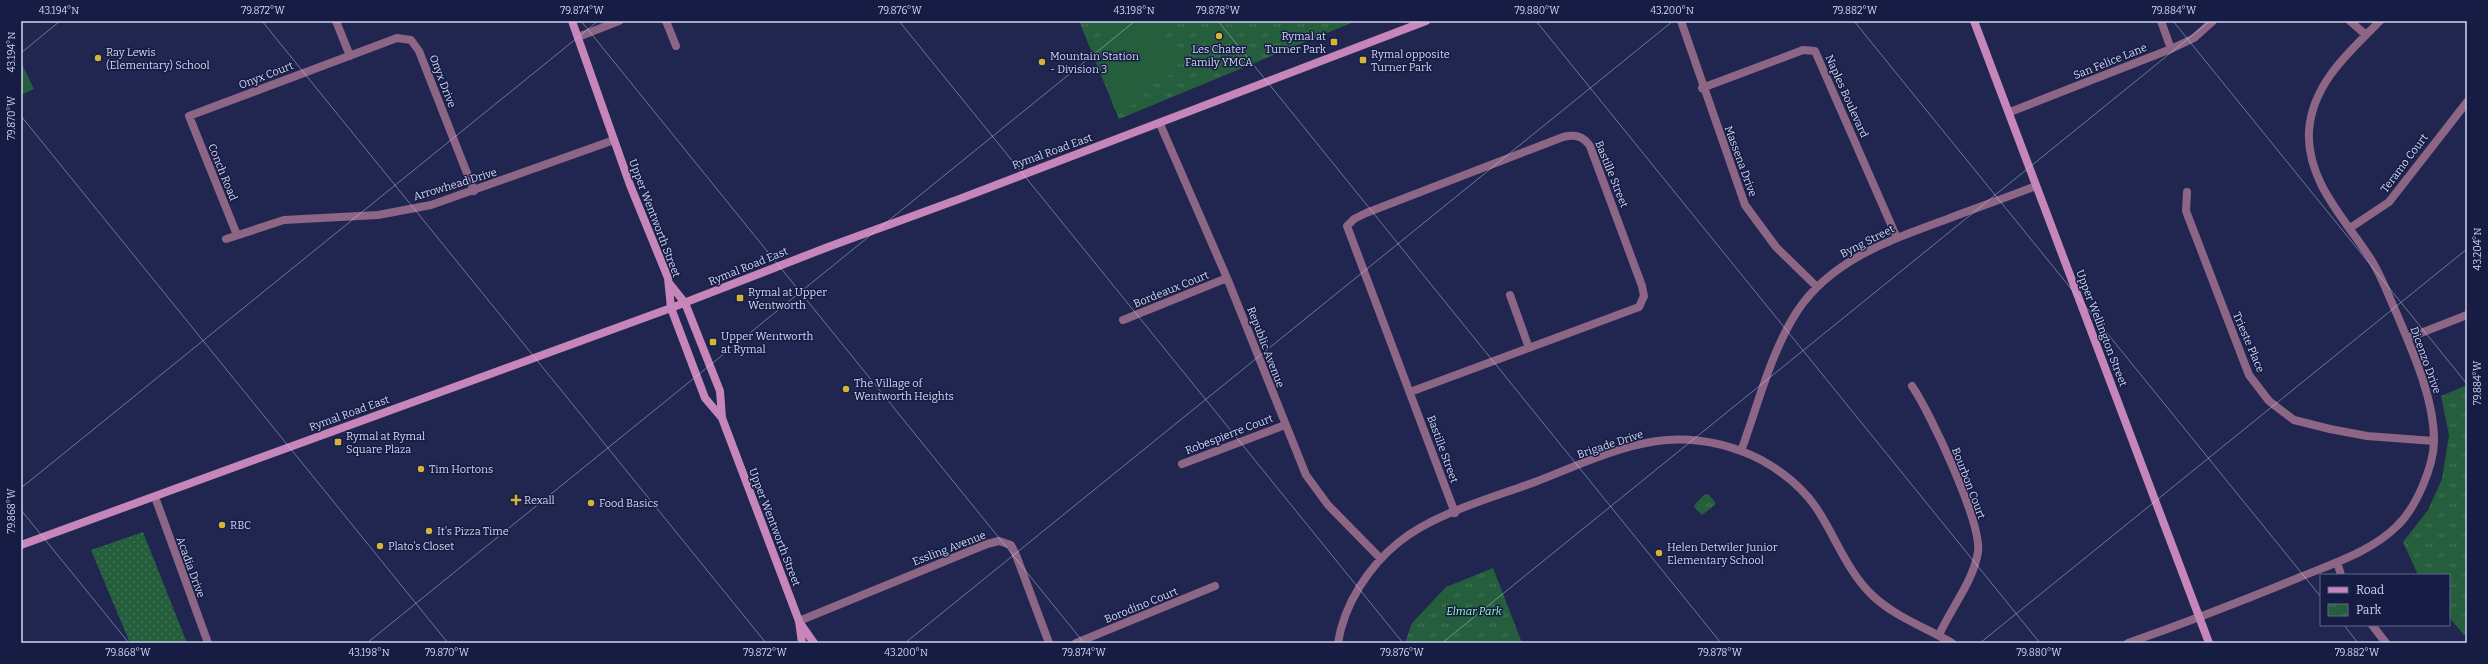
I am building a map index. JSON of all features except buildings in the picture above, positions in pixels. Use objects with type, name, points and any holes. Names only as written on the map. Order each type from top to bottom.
[{"type":"main road","name":"Upper Wentworth Street","points":[[572,21],[614,140],[669,283],[672,308],[705,398],[722,418]]},
{"type":"main road","name":"Rymal Road East","points":[[21,545],[672,308],[828,246],[1160,124],[1426,21]]},
{"type":"main road","name":"Upper Wellington Street","points":[[1974,21],[2010,112],[2036,186],[2209,643]]},
{"type":"main road","points":[[669,283],[685,303]]},
{"type":"main road","name":"Upper Wentworth Street","points":[[685,303],[720,391],[722,418],[799,620],[814,643]]},
{"type":"main road","name":"Upper Wentworth Street","points":[[799,620],[802,643]]},
{"type":"street","points":[[336,21],[350,56]]},
{"type":"street","points":[[578,37],[619,21]]},
{"type":"street","points":[[666,21],[676,46]]},
{"type":"street","name":"Massena Drive","points":[[1681,21],[1702,88],[1745,205],[1776,247],[1817,287]]},
{"type":"street","points":[[2161,21],[2171,49]]},
{"type":"street","name":"San Felice Lane","points":[[2010,112],[2171,49],[2194,38],[2213,21]]},
{"type":"street","points":[[2350,21],[2366,35]]},
{"type":"street","name":"Dicenzo Drive","points":[[2200,618],[2337,562],[2370,546],[2396,527],[2412,509],[2423,484],[2434,441],[2430,405],[2408,338],[2373,262],[2334,206],[2317,176],[2311,157],[2309,131],[2315,102],[2330,75],[2380,21]]},
{"type":"street","name":"Onyx Drive","points":[[350,56],[398,38],[407,39],[414,42],[419,51],[474,191]]},
{"type":"street","name":"Naples Boulevard","points":[[1702,88],[1803,50],[1815,51],[1897,238]]},
{"type":"street","name":"Onyx Court","points":[[189,116],[350,56]]},
{"type":"street","name":"Teramo Court","points":[[2350,228],[2388,202],[2467,102]]},
{"type":"street","name":"Conch Road","points":[[189,116],[237,235]]},
{"type":"street","name":"Republic Avenue","points":[[1160,124],[1227,278],[1298,459],[1316,491],[1381,559]]},
{"type":"street","name":"Bastille Street","points":[[1410,392],[1639,307],[1644,296],[1640,279],[1590,146],[1586,140],[1574,135],[1366,213],[1354,219],[1347,226],[1454,513]]},
{"type":"street","name":"Arrowhead Drive","points":[[226,239],[284,220],[378,215],[431,205],[614,140]]},
{"type":"street","name":"Byng Street","points":[[1741,451],[1785,334],[1798,310],[1817,287],[1850,260],[1897,238],[2036,186]]},
{"type":"street","name":"Trieste Place","points":[[2187,192],[2186,211],[2249,375],[2269,401],[2294,420],[2330,429],[2367,436],[2434,441]]},
{"type":"street","name":"Bordeaux Court","points":[[1123,320],[1227,278]]},
{"type":"street","points":[[1510,296],[1529,348]]},
{"type":"street","points":[[2408,338],[2467,315]]},
{"type":"street","name":"Bourbon Court","points":[[1912,386],[1921,399],[1938,433],[1974,522],[1978,551],[1971,572],[1939,635]]},
{"type":"street","name":"Robespierre Court","points":[[1182,464],[1285,425]]},
{"type":"street","name":"Brigade Drive","points":[[1338,643],[1346,614],[1357,593],[1381,559],[1400,541],[1454,513],[1641,444],[1682,439],[1703,441],[1741,451],[1774,468],[1797,485],[1815,506],[1840,552],[1871,594],[1907,620],[1939,635],[1952,643]]},
{"type":"street","name":"Acadia Drive","points":[[155,497],[208,643]]},
{"type":"street","name":"Essling Avenue","points":[[799,620],[986,544],[999,541],[1011,545],[1050,643]]},
{"type":"street","points":[[2337,562],[2341,574]]},
{"type":"street","name":"Borodino Court","points":[[1076,643],[1215,586]]},
{"type":"street","points":[[2128,643],[2200,618]]},
{"type":"street","points":[[2373,626],[2386,643]]},
{"type":"green space","points":[[1079,21],[1356,21],[1119,119]]},
{"type":"green space","points":[[1117,21],[1160,21],[1179,71],[1144,85],[1148,91],[1144,93],[1146,101],[1114,109],[1105,78],[1108,77],[1099,55],[1105,52],[1099,37],[1107,34],[1104,26]]},
{"type":"green space","points":[[21,62],[34,89],[21,95]]},
{"type":"green space","points":[[2467,385],[2467,633],[2464,635],[2450,618],[2450,574],[2418,574],[2403,542],[2428,510],[2442,479],[2449,435],[2441,396]]},
{"type":"green space","points":[[1705,494],[1709,495],[1715,502],[1715,505],[1702,515],[1694,507]]},
{"type":"green space","points":[[143,532],[187,643],[130,643],[91,550]]},
{"type":"green space","name":"Elmar Park","points":[[1493,568],[1522,643],[1405,643],[1412,623],[1446,587]]},
{"type":"place","name":"Les Chater Family YMCA","points":[[1219,36]]},
{"type":"place","name":"Rymal at Turner Park","points":[[1334,42]]},
{"type":"place","name":"Ray Lewis (Elementary) School","points":[[98,58]]},
{"type":"place","name":"Rymal opposite Turner Park","points":[[1363,60]]},
{"type":"place","name":"Mountain Station - Division 3","points":[[1042,62]]},
{"type":"place","name":"Rymal at Upper Wentworth","points":[[740,298]]},
{"type":"place","name":"Upper Wentworth at Rymal","points":[[713,342]]},
{"type":"place","name":"The Village of Wentworth Heights","points":[[846,389]]},
{"type":"place","name":"Rymal at Rymal Square Plaza","points":[[338,442]]},
{"type":"place","name":"Tim Hortons","points":[[421,469]]},
{"type":"place","name":"Rexall","points":[[516,500]]},
{"type":"place","name":"Food Basics","points":[[591,503]]},
{"type":"place","name":"RBC","points":[[222,525]]},
{"type":"place","name":"It's Pizza Time","points":[[429,531]]},
{"type":"place","name":"Plato's Closet","points":[[380,546]]},
{"type":"place","name":"Helen Detwiler Junior Elementary School","points":[[1659,553]]}]
